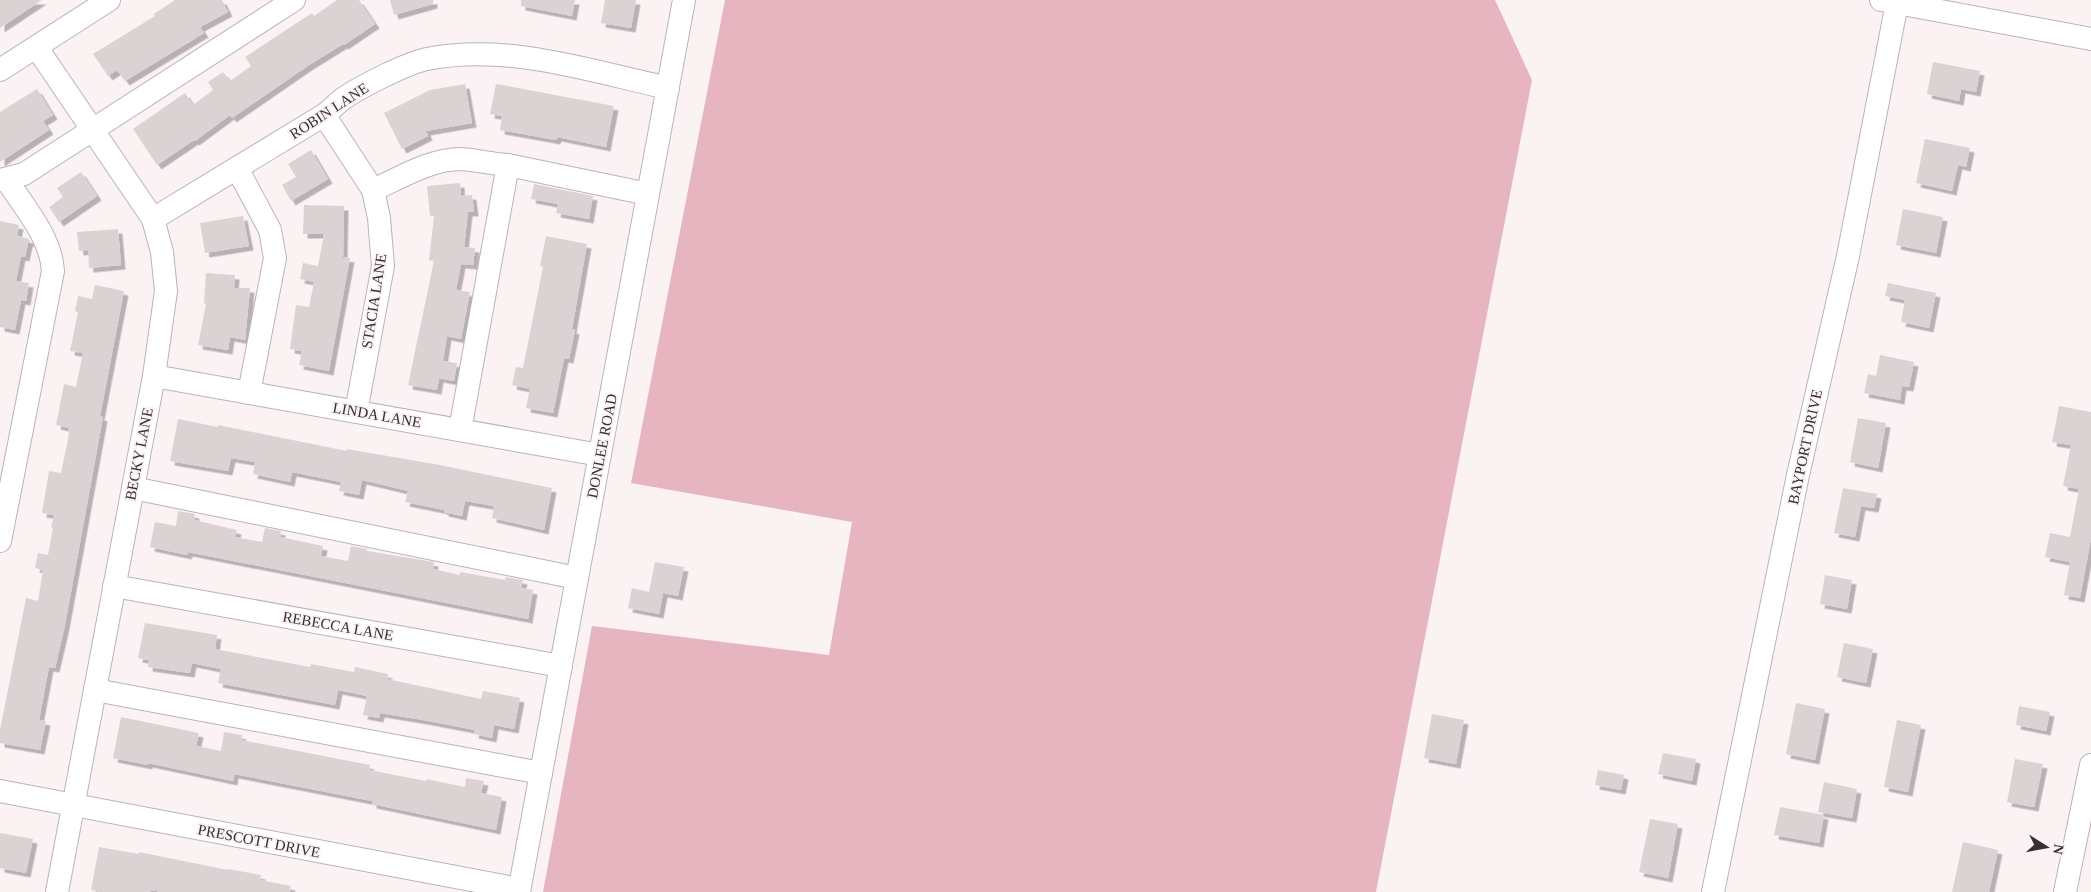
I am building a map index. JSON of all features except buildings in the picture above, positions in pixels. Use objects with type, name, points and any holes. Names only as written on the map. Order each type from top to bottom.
[{"type":"street","points":[[0,70],[109,0]]},
{"type":"street","points":[[0,541],[53,271],[52,259],[43,237],[3,180],[24,174],[294,0]]},
{"type":"street","name":"DONLEE ROAD","points":[[519,891],[684,0]]},
{"type":"street","points":[[1889,2],[1939,6],[2091,39]]},
{"type":"street","name":"BAYPORT DRIVE","points":[[1712,892],[1798,475],[1848,256],[1889,2]]},
{"type":"street","name":"BECKY LANE","points":[[37,48],[153,219],[162,252],[166,291],[154,376],[58,892]]},
{"type":"street","name":"ROBIN LANE","points":[[153,219],[324,115],[344,98],[396,70],[426,59],[459,55],[497,55],[530,58],[668,88]]},
{"type":"street","name":"STACIA LANE","points":[[324,115],[373,190],[379,218],[382,266],[356,412]]},
{"type":"street","points":[[373,190],[437,162],[463,159],[508,165],[648,194]]},
{"type":"street","points":[[460,430],[508,165]]},
{"type":"street","points":[[237,168],[270,230],[275,258],[249,393]]},
{"type":"street","name":"LINDA LANE","points":[[154,376],[600,455]]},
{"type":"street","points":[[132,488],[577,578]]},
{"type":"street","name":"REBECCA LANE","points":[[114,586],[561,666]]},
{"type":"street","points":[[95,690],[541,773]]},
{"type":"street","points":[[2065,892],[2091,765]]},
{"type":"street","name":"PRESCOTT DRIVE","points":[[0,791],[519,891]]},
{"type":"shaded area","points":[[725,0],[1495,0],[1532,80],[1376,892],[543,892],[592,626],[829,655],[852,522],[631,483]]}]
